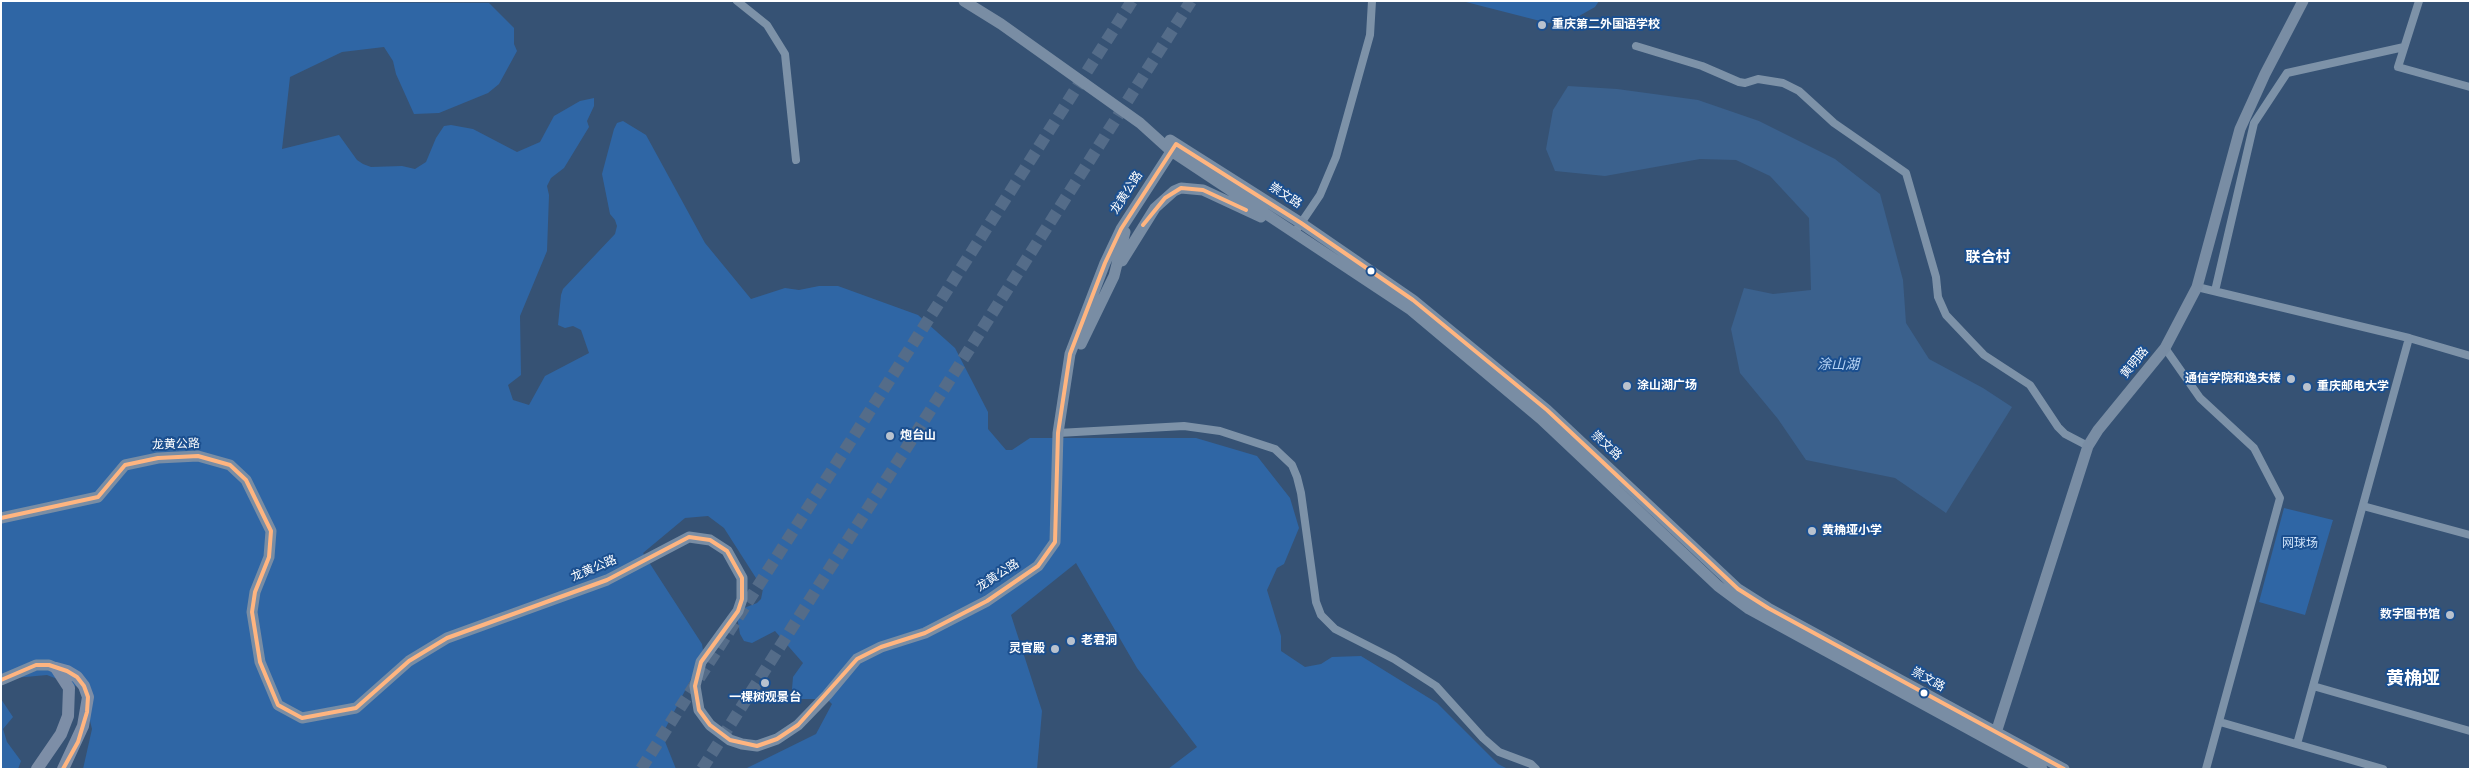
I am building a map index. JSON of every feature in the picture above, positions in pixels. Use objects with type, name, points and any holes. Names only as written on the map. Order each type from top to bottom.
[{"type":"main road","name":"崇文路","points":[[964,1],[1001,24],[1176,149],[1413,300],[1547,410],[1738,589],[1995,738],[2064,769]]},
{"type":"main road","name":"黄明路","points":[[1995,738],[2088,446],[2098,430],[2165,348],[2197,287],[2240,129],[2265,74],[2303,1]]},
{"type":"main road","name":"龙黄公路","points":[[1,518],[98,497],[125,465],[158,458],[198,456],[230,465],[246,480],[271,531],[270,557],[255,592],[252,612],[260,662],[278,705],[302,718],[356,708],[409,661],[447,638],[607,580],[689,537],[710,540],[727,552],[742,578],[742,600],[738,611],[701,662],[695,686],[699,710],[710,725],[730,740],[757,746],[776,739],[798,725],[828,695],[857,659],[881,647],[925,633],[987,601],[1038,566],[1055,542],[1058,433],[1067,366],[1085,326],[1114,276],[1126,230],[1176,149]]},
{"type":"main road","name":"龙黄公路","points":[[1085,326],[1099,278],[1121,229],[1176,149]]},
{"type":"main road","points":[[1114,276],[1146,220],[1165,198],[1181,188],[1202,190],[1298,228]]},
{"type":"main road","points":[[1099,278],[1109,268],[1113,270],[1114,276]]},
{"type":"main road","points":[[1,680],[36,664],[49,665],[77,677],[84,686],[88,697],[83,726],[63,769]]},
{"type":"main road","points":[[37,769],[61,734],[68,716],[69,688],[56,668]]},
{"type":"main road","name":"崇文路","points":[[1995,738],[2037,768]]},
{"type":"street","points":[[737,1],[767,25],[785,54],[796,160]]},
{"type":"street","points":[[1298,228],[1320,195],[1334,164],[1370,35],[1372,1]]},
{"type":"street","points":[[2419,1],[2398,67],[2470,87]]},
{"type":"street","points":[[1636,46],[1702,66],[1739,82],[1744,83],[1758,78],[1791,86],[1799,90],[1834,123],[1906,173],[1936,277],[1938,297],[1946,315],[1984,354],[2030,385],[2051,419],[2062,430],[2088,446]]},
{"type":"street","points":[[2215,291],[2254,124],[2287,73],[2404,47]]},
{"type":"street","points":[[2197,287],[2409,338],[2470,356]]},
{"type":"street","points":[[2297,744],[2409,338]]},
{"type":"street","points":[[2165,348],[2200,398],[2254,448],[2280,498],[2206,769]]},
{"type":"street","points":[[1058,433],[1184,426],[1220,431],[1275,450],[1292,465],[1297,477],[1301,493],[1316,602],[1321,615],[1335,629],[1394,659],[1436,686],[1483,738],[1499,752],[1531,764],[1536,769]]},
{"type":"street","points":[[2363,506],[2470,535]]},
{"type":"street","points":[[2313,686],[2470,731]]},
{"type":"street","points":[[2220,722],[2383,769]]},
{"type":"green space","points":[[1,1],[489,3],[514,28],[514,44],[517,51],[499,84],[488,93],[439,113],[414,114],[396,74],[393,61],[384,47],[342,52],[290,77],[282,149],[339,135],[357,160],[363,164],[371,167],[402,166],[415,169],[426,162],[436,138],[444,126],[451,125],[473,129],[517,152],[540,142],[554,116],[580,101],[594,98],[594,106],[587,121],[589,127],[564,168],[551,178],[547,186],[549,195],[547,251],[520,316],[521,375],[508,385],[513,400],[529,405],[545,376],[589,353],[581,330],[573,326],[565,328],[558,325],[561,295],[563,289],[615,234],[617,226],[610,214],[602,174],[614,129],[617,123],[623,121],[646,135],[705,243],[751,299],[785,288],[799,290],[819,286],[838,286],[918,315],[955,348],[988,412],[988,429],[1006,450],[1012,450],[1030,438],[1196,438],[1257,456],[1290,498],[1299,528],[1284,564],[1277,568],[1267,590],[1281,636],[1281,651],[1305,667],[1321,664],[1332,657],[1361,656],[1437,703],[1498,764],[1508,769],[1168,769],[1197,747],[1137,668],[1076,563],[1011,615],[1042,711],[1037,769],[745,769],[816,734],[832,704],[827,699],[801,699],[792,689],[793,677],[803,663],[775,631],[752,643],[744,641],[740,634],[736,611],[757,603],[761,599],[763,589],[724,528],[708,516],[685,518],[643,553],[702,644],[703,650],[702,658],[663,733],[676,769],[83,769],[92,729],[83,692],[78,687],[47,675],[14,678],[1,684]]},
{"type":"green space","points":[[1462,1],[1599,1],[1595,7],[1572,20],[1548,23]]},
{"type":"green space","name":"网球场","points":[[2284,508],[2333,520],[2305,615],[2259,602]]},
{"type":"green space","points":[[1,699],[13,717],[3,729],[7,742],[21,761],[18,769],[1,769]]},
{"type":"water","name":"涂山湖","points":[[1568,86],[1617,89],[1698,100],[1759,121],[1835,159],[1880,194],[1903,280],[1906,323],[1929,359],[1983,388],[2012,407],[1946,513],[1895,478],[1806,460],[1778,419],[1740,373],[1731,329],[1744,288],[1773,294],[1811,290],[1809,218],[1770,176],[1736,160],[1700,159],[1605,176],[1555,171],[1546,149],[1553,110]]},
{"type":"tunnel","points":[[641,769],[1132,1]]},
{"type":"tunnel","points":[[702,769],[1191,1]]},
{"type":"transit line","points":[[1,518],[98,497],[125,465],[158,458],[198,456],[230,465],[246,480],[271,531],[269,557],[255,592],[252,612],[260,662],[278,705],[302,718],[356,708],[409,661],[447,638],[607,580],[689,537],[710,540],[727,551],[742,578],[742,599],[738,611],[701,662],[695,686],[699,710],[710,725],[730,740],[757,746],[777,739],[798,725],[857,659],[881,647],[925,633],[987,601],[1038,566],[1055,542],[1058,433],[1070,354],[1105,263],[1121,229],[1176,144],[1301,223],[1413,300],[1547,410],[1738,589],[1768,608],[2064,769]]},
{"type":"transit line","points":[[1143,225],[1165,198],[1181,188],[1203,190],[1246,210]]},
{"type":"transit line","points":[[1,680],[36,665],[49,665],[67,671],[77,677],[84,686],[88,697],[87,712],[78,742],[63,769]]},
{"type":"place","name":"重庆第二外国语学校","points":[[1542,25]]},
{"type":"place","name":"通信学院和逸夫楼","points":[[2291,379]]},
{"type":"place","name":"涂山湖广场","points":[[1627,386]]},
{"type":"place","name":"重庆邮电大学","points":[[2307,387]]},
{"type":"place","name":"炮台山","points":[[890,436]]},
{"type":"place","name":"黄桷垭小学","points":[[1812,531]]},
{"type":"place","name":"数字图书馆","points":[[2450,615]]},
{"type":"place","name":"老君洞","points":[[1071,641]]},
{"type":"place","name":"灵官殿","points":[[1055,649]]},
{"type":"place","name":"一棵树观景台","points":[[765,683]]},
{"type":"district","name":"联合村","points":[[1988,258]]},
{"type":"district","name":"黄桷垭","points":[[2413,680]]}]
